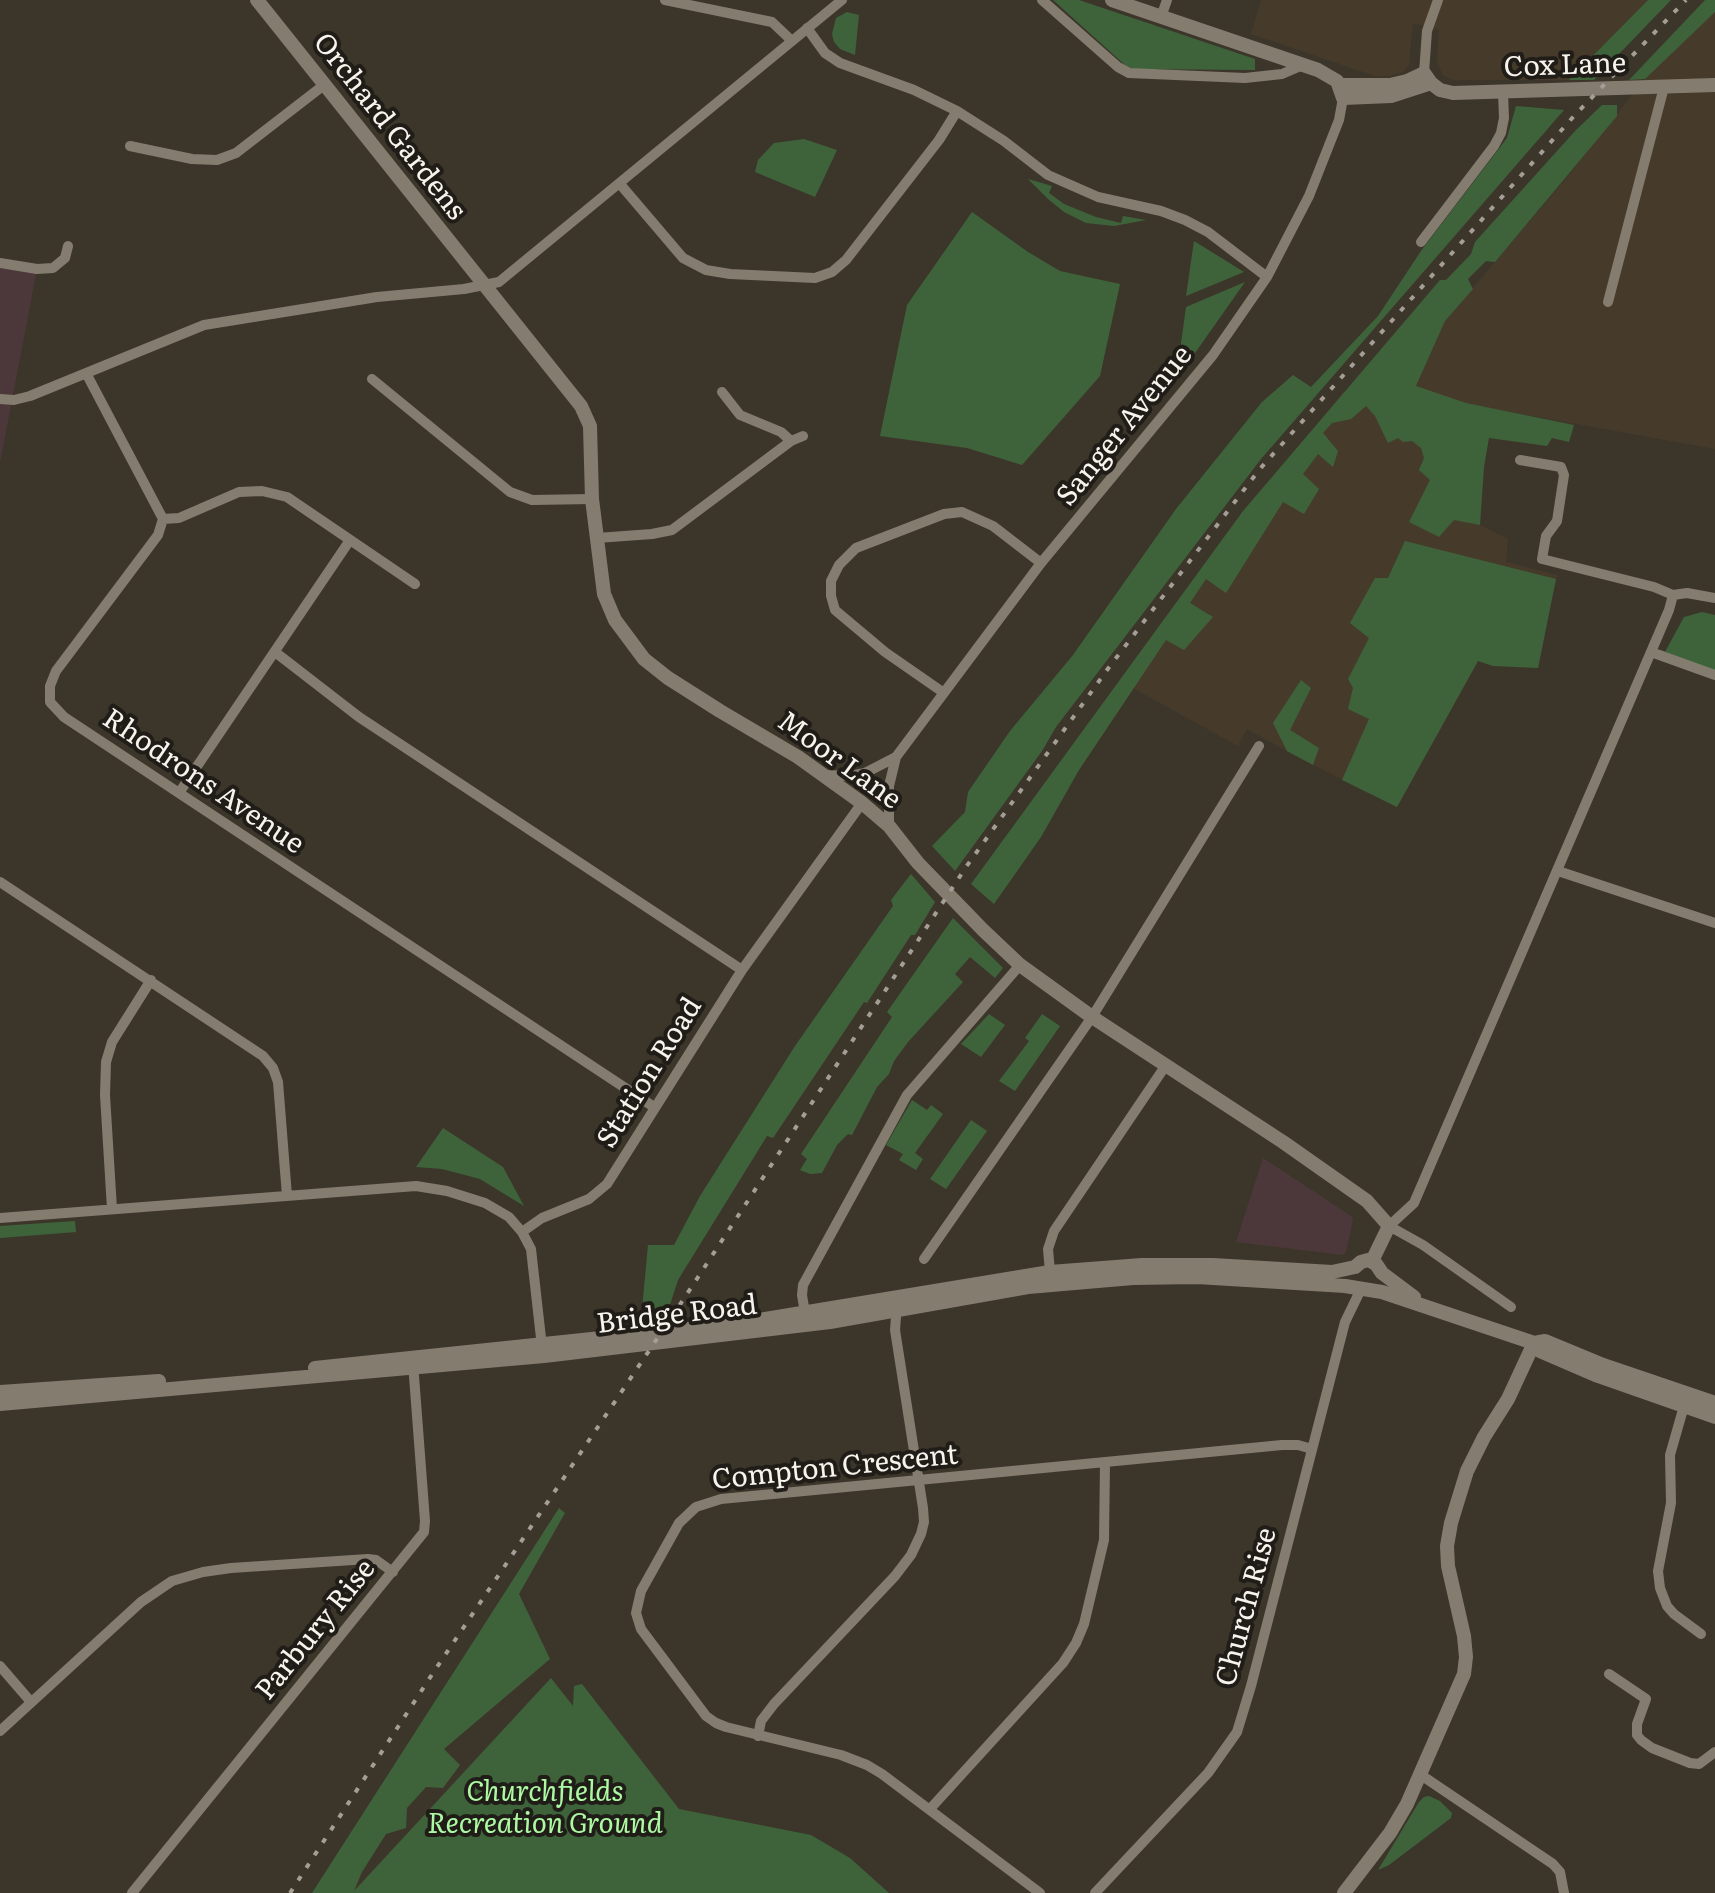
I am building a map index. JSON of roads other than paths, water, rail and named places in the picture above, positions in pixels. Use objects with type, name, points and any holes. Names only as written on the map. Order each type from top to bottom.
[{"type":"street","name":"Orchard Gardens","points":[[257,0],[482,285]]},
{"type":"street","points":[[666,0],[772,22],[792,41]]},
{"type":"street","points":[[0,399],[30,396],[204,326],[377,297],[464,290],[499,282],[842,0]]},
{"type":"street","points":[[1042,0],[1118,67],[1130,73],[1244,78],[1282,74],[1302,65]]},
{"type":"street","points":[[1112,0],[1329,75],[1341,91],[1390,96],[1428,78],[1427,31],[1438,0]]},
{"type":"street","points":[[1162,17],[1167,0]]},
{"type":"street","points":[[807,28],[825,54],[840,63],[914,90],[956,111],[1048,175],[1098,197],[1185,220],[1208,232],[1267,277]]},
{"type":"street","name":"Cox Lane","points":[[1428,78],[1440,90],[1453,94],[1715,85]]},
{"type":"street","points":[[130,146],[217,160],[236,154],[324,85]]},
{"type":"street","points":[[1608,302],[1664,87]]},
{"type":"street","name":"Sanger Avenue","points":[[889,826],[889,786],[896,758],[1041,564],[1213,355],[1267,277],[1309,196],[1339,120],[1341,91]]},
{"type":"street","points":[[1421,242],[1494,146],[1504,118],[1503,93]]},
{"type":"street","points":[[620,184],[683,258],[706,270],[815,278],[832,272],[846,260],[939,140],[956,111]]},
{"type":"street","points":[[0,264],[53,268],[64,258],[68,246]]},
{"type":"street","name":"Moor Lane","points":[[482,285],[581,406],[590,426],[592,499],[604,594],[616,620],[644,659],[720,711],[798,756],[862,802],[1020,965],[1092,1017],[1284,1142],[1367,1201],[1389,1226]]},
{"type":"street","points":[[86,374],[162,520],[180,518],[239,492],[262,490],[287,497],[415,584]]},
{"type":"street","points":[[372,378],[510,492],[532,500],[592,499]]},
{"type":"street","points":[[597,538],[672,530],[797,438],[740,416],[722,392]]},
{"type":"street","points":[[1520,460],[1561,467],[1564,474],[1557,522],[1546,536],[1542,560],[1673,595],[1715,598]]},
{"type":"street","points":[[944,693],[884,652],[835,610],[830,581],[838,566],[856,548],[944,514],[962,512],[993,526],[1041,564]]},
{"type":"street","name":"Rhodrons Avenue","points":[[162,520],[158,536],[56,671],[50,686],[50,702],[64,716],[654,1107]]},
{"type":"street","points":[[179,793],[350,540]]},
{"type":"street","points":[[1363,1288],[1379,1284],[1376,1267],[1389,1226],[1414,1204],[1670,610],[1673,595]]},
{"type":"street","points":[[275,652],[359,716],[742,970]]},
{"type":"street","points":[[1650,652],[1715,675]]},
{"type":"street","points":[[924,1259],[1092,1017],[1259,746]]},
{"type":"street","points":[[826,775],[865,773],[896,758]]},
{"type":"street","name":"Station Road","points":[[522,1232],[542,1218],[588,1199],[607,1184],[742,970],[862,802]]},
{"type":"street","points":[[1558,871],[1715,923]]},
{"type":"street","points":[[0,882],[263,1056],[278,1082],[287,1196]]},
{"type":"street","points":[[805,1313],[803,1285],[906,1096],[1020,965]]},
{"type":"street","points":[[112,1209],[106,1062],[112,1042],[151,980]]},
{"type":"street","points":[[1050,1272],[1048,1249],[1054,1232],[1166,1065]]},
{"type":"street","points":[[0,1218],[410,1186],[432,1188],[485,1202],[509,1217],[522,1232],[531,1249],[543,1351]]},
{"type":"street","points":[[1389,1226],[1511,1307]]},
{"type":"street","points":[[1448,1315],[1403,1290],[1376,1267],[1360,1262],[1355,1267],[1352,1278],[1363,1288],[1534,1343],[1546,1341],[1715,1403]]},
{"type":"street","name":"Bridge Road","points":[[0,1404],[697,1339],[830,1322],[1050,1272],[1142,1265],[1309,1272],[1355,1267]]},
{"type":"street","name":"Bridge Road","points":[[543,1351],[805,1313],[1028,1286],[1132,1278],[1196,1277],[1363,1288]]},
{"type":"street","name":"Church Rise","points":[[1095,1893],[1208,1773],[1237,1732],[1345,1322],[1363,1288]]},
{"type":"street","points":[[758,1736],[761,1721],[774,1704],[895,1576],[911,1555],[924,1522],[894,1330],[896,1317],[887,1306]]},
{"type":"street","points":[[1534,1343],[1540,1351],[1584,1370],[1715,1416]]},
{"type":"street","points":[[1344,1893],[1390,1833],[1421,1775],[1464,1674],[1466,1657],[1448,1566],[1450,1523],[1467,1472],[1534,1343]]},
{"type":"street","name":"Bridge Road","points":[[0,1392],[413,1363]]},
{"type":"street","name":"Parbury Rise","points":[[132,1893],[421,1538],[425,1527],[413,1363]]},
{"type":"street","points":[[1684,1406],[1670,1455],[1670,1503],[1658,1570],[1666,1603],[1674,1614],[1702,1634]]},
{"type":"street","name":"Compton Crescent","points":[[1040,1893],[867,1765],[716,1724],[706,1716],[637,1623],[636,1604],[641,1591],[678,1523],[696,1507],[721,1499],[1282,1445],[1298,1444],[1312,1449]]},
{"type":"street","points":[[930,1810],[1063,1663],[1076,1643],[1104,1540],[1105,1463]]},
{"type":"street","points":[[0,1731],[142,1602],[172,1582],[231,1568],[368,1559],[393,1572]]},
{"type":"street","points":[[1653,1608],[1666,1603]]},
{"type":"street","points":[[0,1666],[31,1702]]},
{"type":"street","points":[[1609,1674],[1646,1699],[1636,1724],[1641,1740],[1690,1763],[1699,1764],[1715,1752]]},
{"type":"street","points":[[1421,1775],[1552,1864],[1560,1872],[1564,1893]]},
{"type":"railway","points":[[290,1893],[966,867],[1107,670],[1259,470],[1574,116],[1686,0]]},
{"type":"park label","name":"Churchfields Recreation Ground","points":[[545,1809]]}]
